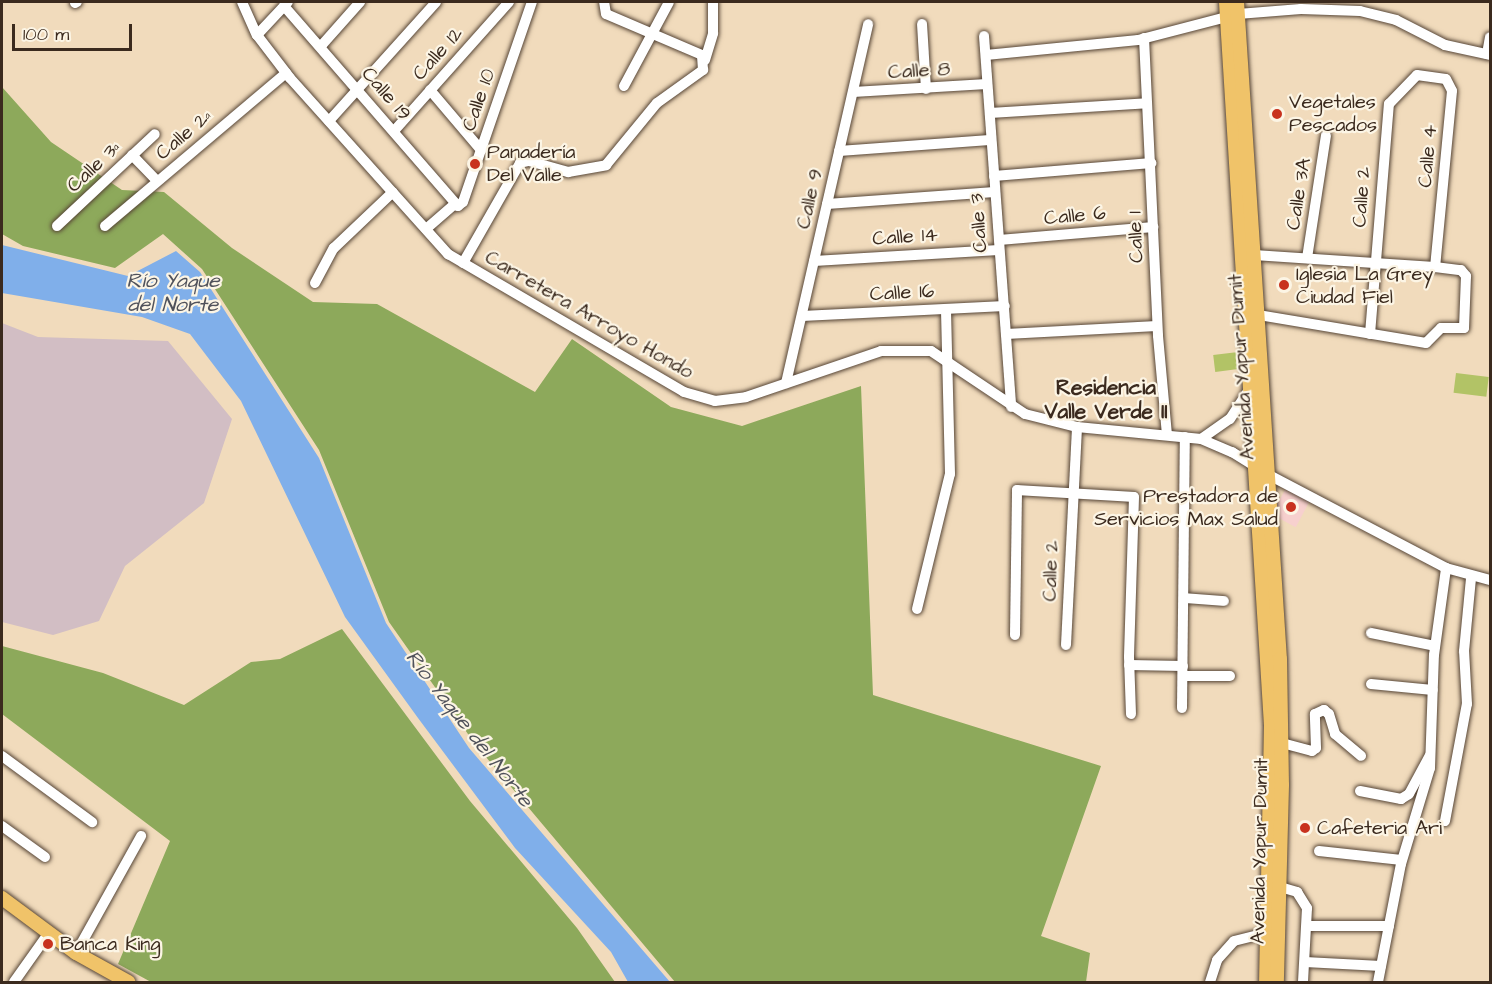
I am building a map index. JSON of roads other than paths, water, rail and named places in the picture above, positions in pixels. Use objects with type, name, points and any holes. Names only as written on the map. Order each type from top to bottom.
[{"type":"main road","name":"Avenida Yapur Dumit","points":[[1226,2],[1234,12],[1259,315],[1271,726],[1280,887],[1277,982]]},
{"type":"main road","name":"Avenida Yapur Dumit","points":[[1234,12],[1253,382],[1263,472],[1282,743],[1276,784],[1266,933],[1266,982]]},
{"type":"main road","points":[[2,898],[112,979],[128,982]]},
{"type":"street","name":"Carretera Arroyo Hondo","points":[[242,2],[257,34],[286,73],[448,254],[684,392],[715,401],[746,397],[881,351],[931,351],[1011,407],[1047,422],[1201,439],[1232,452],[1263,472],[1446,568],[1471,578],[1491,580]]},
{"type":"street","points":[[321,46],[360,2]]},
{"type":"street","points":[[329,121],[436,2]]},
{"type":"street","name":"Calle 12","points":[[394,131],[509,2]]},
{"type":"street","name":"Calle 10","points":[[456,206],[463,202],[532,2]]},
{"type":"street","points":[[604,2],[606,14],[702,55],[705,60]]},
{"type":"street","points":[[624,86],[654,34],[669,2]]},
{"type":"street","points":[[463,263],[520,163],[530,161],[568,172],[606,165],[614,159],[630,132],[657,103],[704,70],[705,60],[711,49],[713,2]]},
{"type":"street","points":[[257,34],[286,4]]},
{"type":"street","name":"Calle 19","points":[[286,4],[456,206]]},
{"type":"street","points":[[986,55],[1144,38],[1234,12],[1301,9],[1360,10],[1396,20],[1445,45],[1489,55],[1491,37]]},
{"type":"street","name":"Calle 9","points":[[786,383],[868,24]]},
{"type":"street","points":[[922,24],[926,89]]},
{"type":"street","name":"Calle 3","points":[[984,36],[1011,407]]},
{"type":"street","name":"Calle 1","points":[[1144,38],[1157,327],[1167,434]]},
{"type":"street","name":"Calle 2ª","points":[[105,226],[286,73]]},
{"type":"street","name":"Calle 2","points":[[1370,334],[1389,104],[1418,75]]},
{"type":"street","name":"Calle 4","points":[[1418,75],[1446,79],[1452,91],[1435,267]]},
{"type":"street","name":"Calle 8","points":[[853,92],[987,84]]},
{"type":"street","points":[[430,90],[481,150]]},
{"type":"street","points":[[990,113],[1147,102]]},
{"type":"street","name":"Calle 3ª","points":[[57,226],[155,134]]},
{"type":"street","name":"Calle 3A","points":[[1307,258],[1326,135]]},
{"type":"street","points":[[839,151],[990,140]]},
{"type":"street","points":[[132,155],[157,181]]},
{"type":"street","points":[[994,176],[1151,163]]},
{"type":"street","points":[[315,283],[334,248],[393,192]]},
{"type":"street","points":[[827,204],[995,192]]},
{"type":"street","points":[[426,229],[456,206]]},
{"type":"street","name":"Calle 6","points":[[999,245],[1153,227]]},
{"type":"street","name":"Calle 14","points":[[814,261],[999,245]]},
{"type":"street","points":[[1254,255],[1435,267],[1461,270],[1466,276],[1464,328],[1441,328],[1426,343],[1259,315]]},
{"type":"street","name":"Calle 16","points":[[802,316],[1005,306]]},
{"type":"street","points":[[917,609],[950,474],[950,364],[946,309]]},
{"type":"street","points":[[1006,334],[1157,327]]},
{"type":"street","points":[[1201,439],[1230,419],[1253,382]]},
{"type":"street","name":"Calle 2","points":[[1066,645],[1077,427]]},
{"type":"street","points":[[1182,708],[1185,437]]},
{"type":"street","points":[[1015,635],[1016,492],[1023,488],[1132,496],[1136,501],[1129,665],[1131,714]]},
{"type":"street","points":[[1378,982],[1402,860],[1430,768],[1435,646],[1446,568]]},
{"type":"street","points":[[1445,821],[1467,704],[1464,651],[1471,578]]},
{"type":"street","points":[[1184,598],[1224,602]]},
{"type":"street","points":[[1371,633],[1435,646]]},
{"type":"street","points":[[1129,665],[1230,676]]},
{"type":"street","points":[[1371,684],[1433,690]]},
{"type":"street","points":[[1282,743],[1312,751],[1316,748],[1313,719],[1315,714],[1324,710],[1329,714],[1335,734],[1361,756]]},
{"type":"street","points":[[1360,791],[1401,799],[1409,795],[1431,754]]},
{"type":"street","points":[[2,756],[92,822]]},
{"type":"street","points":[[2,826],[45,857]]},
{"type":"street","points":[[76,953],[141,836]]},
{"type":"street","points":[[1318,851],[1402,860]]},
{"type":"street","points":[[1280,887],[1298,892],[1305,899],[1307,926],[1303,982]]},
{"type":"street","points":[[1307,926],[1389,926]]},
{"type":"street","points":[[1210,982],[1217,960],[1234,941],[1266,933]]},
{"type":"street","points":[[14,982],[48,934]]},
{"type":"street","points":[[1305,962],[1381,966]]},
{"type":"water","name":"Río Yaque del Norte","points":[[2,245],[128,276],[176,251],[200,272],[319,458],[386,623],[469,748],[670,982],[628,982],[611,952],[515,848],[418,718],[345,617],[241,401],[190,334],[142,317],[2,293]]},
{"type":"place","name":"Vegetales Pescados","points":[[1277,114]]},
{"type":"place","name":"Panadería Del Valle","points":[[475,164]]},
{"type":"place","name":"Iglesia La Grey Ciudad Fiel","points":[[1284,285]]},
{"type":"place","name":"Prestadora de Servicios Max Salud","points":[[1291,507]]},
{"type":"place","name":"Cafeteria Ari","points":[[1305,828]]},
{"type":"place","name":"Banca King","points":[[48,944]]},
{"type":"district","name":"Residencia Valle Verde II","points":[[1106,400]]}]
